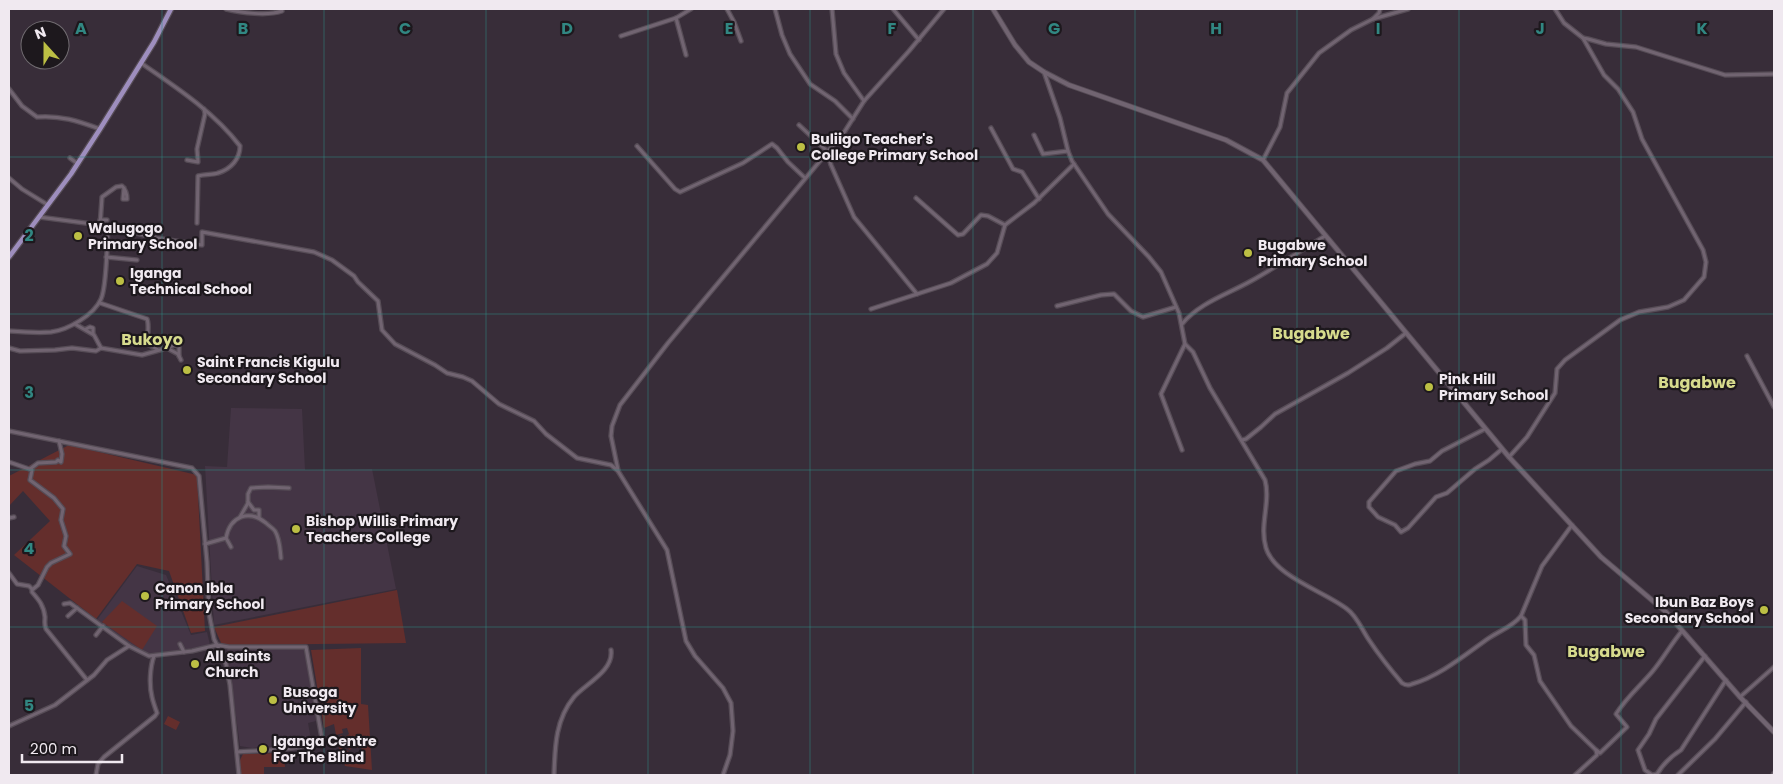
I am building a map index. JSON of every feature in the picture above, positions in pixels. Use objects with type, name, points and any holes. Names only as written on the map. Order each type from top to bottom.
[{"type":"main road","points":[[9,257],[78,164],[141,63],[171,9]]},
{"type":"street","points":[[226,9],[263,14],[274,14],[282,11]]},
{"type":"street","points":[[621,36],[676,18],[691,9]]},
{"type":"street","points":[[727,9],[741,40]]},
{"type":"street","points":[[775,9],[782,35],[790,54],[810,84],[835,101],[853,119]]},
{"type":"street","points":[[832,9],[836,54],[844,73],[864,101]]},
{"type":"street","points":[[893,9],[918,40]]},
{"type":"street","points":[[618,471],[611,436],[612,426],[620,405],[668,343],[845,131],[864,101],[944,9]]},
{"type":"street","points":[[993,9],[1015,45],[1029,62],[1044,72],[1069,85],[1226,140],[1263,160],[1509,457],[1601,557],[1666,612],[1740,697],[1774,732]]},
{"type":"street","points":[[1372,19],[1379,13],[1380,9]]},
{"type":"street","points":[[1263,160],[1280,127],[1287,93],[1319,54],[1351,30],[1372,19],[1408,9]]},
{"type":"street","points":[[1555,9],[1564,23],[1584,38],[1606,44],[1636,47],[1725,75],[1755,76],[1774,74]]},
{"type":"street","points":[[676,18],[686,55]]},
{"type":"street","points":[[1509,457],[1527,437],[1555,393],[1557,369],[1565,360],[1620,320],[1639,312],[1668,307],[1684,300],[1704,277],[1706,269],[1702,250],[1642,139],[1633,112],[1618,89],[1604,75],[1584,38]]},
{"type":"street","points":[[141,63],[203,108],[231,134],[240,146],[240,152],[236,161],[227,168],[219,173],[198,176],[196,223]]},
{"type":"street","points":[[1044,72],[1060,118],[1068,151],[1074,164],[1108,214],[1155,264],[1176,307],[1185,344],[1193,352],[1210,388],[1262,474],[1268,490],[1263,532],[1266,548],[1271,558],[1293,577],[1349,610],[1402,683],[1411,685],[1451,665],[1492,636],[1509,628],[1521,616],[1542,566],[1572,525]]},
{"type":"street","points":[[9,89],[22,106],[37,117],[70,118],[100,129]]},
{"type":"street","points":[[187,160],[198,162],[197,149],[205,114],[203,108]]},
{"type":"street","points":[[799,125],[827,151],[831,165],[854,218],[917,294]]},
{"type":"street","points":[[991,128],[1012,169],[1022,172],[1039,199]]},
{"type":"street","points":[[1034,135],[1043,154],[1068,151]]},
{"type":"street","points":[[637,146],[675,189],[680,192],[743,163],[772,144],[805,178]]},
{"type":"street","points":[[70,158],[78,164]]},
{"type":"street","points":[[872,309],[951,283],[987,264],[997,253],[1005,225],[1039,199],[1074,164]]},
{"type":"street","points":[[9,178],[22,189],[48,205]]},
{"type":"street","points":[[100,226],[102,197],[116,187],[122,186],[124,188]]},
{"type":"street","points":[[916,198],[958,235],[963,234],[980,215],[988,216],[1005,225]]},
{"type":"street","points":[[39,217],[108,226],[156,238],[202,245],[202,232],[314,252],[332,260],[354,276],[378,301],[382,330],[395,344],[447,373],[472,381],[499,404],[534,421],[546,434],[577,458],[611,465],[626,482],[630,493],[667,550],[686,641],[695,656],[723,688],[731,703],[733,732],[730,755],[723,775]]},
{"type":"street","points":[[100,220],[107,220]]},
{"type":"street","points":[[9,331],[52,332],[84,319],[102,299],[108,226]]},
{"type":"street","points":[[1181,324],[1205,305],[1253,280],[1325,236]]},
{"type":"street","points":[[106,257],[137,260]]},
{"type":"street","points":[[1057,306],[1114,294],[1131,311],[1143,317],[1176,307]]},
{"type":"street","points":[[99,302],[147,319],[149,323],[147,339],[149,345],[157,350]]},
{"type":"street","points":[[74,324],[93,334],[101,348]]},
{"type":"street","points":[[1242,440],[1261,427],[1275,414],[1348,373],[1387,348],[1406,333]]},
{"type":"street","points":[[1182,450],[1162,394],[1185,344]]},
{"type":"street","points":[[9,348],[20,352],[72,348],[96,351],[101,348],[142,354],[174,345],[179,346],[179,356]]},
{"type":"street","points":[[166,348],[172,350],[181,360]]},
{"type":"street","points":[[1748,356],[1774,407]]},
{"type":"street","points":[[1485,429],[1442,451],[1430,461],[1414,464],[1396,471],[1369,502],[1369,507],[1378,517],[1396,524],[1401,532],[1408,528],[1436,497],[1447,493],[1502,449]]},
{"type":"street","points":[[9,431],[192,468],[199,476],[207,562],[208,613],[212,631],[226,664],[239,775]]},
{"type":"street","points":[[30,469],[38,463],[56,462],[58,460],[61,462],[59,441]]},
{"type":"street","points":[[9,462],[30,469]]},
{"type":"street","points":[[30,469],[32,470],[30,480],[54,498],[64,509],[61,520],[66,536],[64,546],[70,554],[46,567],[38,585],[32,589]]},
{"type":"street","points":[[240,518],[248,502],[248,494],[251,488],[289,488]]},
{"type":"street","points":[[248,502],[254,510],[259,510],[259,518]]},
{"type":"street","points":[[231,547],[226,538],[227,531],[234,521],[250,514],[259,518],[275,531],[280,545],[281,558]]},
{"type":"street","points":[[9,518],[14,517]]},
{"type":"street","points":[[205,544],[226,538]]},
{"type":"street","points":[[9,574],[17,584],[29,586],[32,589],[32,592],[44,608],[44,624],[46,629],[87,680]]},
{"type":"street","points":[[64,604],[70,603],[130,646],[149,656],[184,652],[217,645],[229,647],[306,647],[322,736],[320,741],[292,747],[237,752]]},
{"type":"street","points":[[68,616],[77,608]]},
{"type":"street","points":[[1521,616],[1525,620],[1526,645],[1534,655],[1540,681],[1571,726],[1600,753],[1627,727],[1616,714],[1623,703],[1662,660],[1682,631]]},
{"type":"street","points":[[96,635],[103,626]]},
{"type":"street","points":[[180,644],[184,652]]},
{"type":"street","points":[[9,726],[55,705],[87,680],[107,660],[130,646]]},
{"type":"street","points":[[554,775],[556,734],[562,717],[574,697],[601,674],[612,654],[611,650]]},
{"type":"street","points":[[96,775],[98,764],[104,757],[155,716],[156,713],[151,696],[151,665],[154,656]]},
{"type":"street","points":[[1705,656],[1656,719],[1638,750],[1645,770],[1653,775],[1657,774],[1671,756],[1681,750],[1726,680]]},
{"type":"street","points":[[1740,697],[1774,667]]},
{"type":"street","points":[[1678,775],[1715,739],[1746,702]]},
{"type":"street","points":[[1576,775],[1597,755],[1596,750]]},
{"type":"shaded area","name":"Bishop Willis Primary Teachers College","points":[[231,408],[302,409],[305,470],[372,469],[396,589],[214,625],[205,466],[227,467]]},
{"type":"shaded area","points":[[69,445],[197,475],[205,631],[191,633],[169,571],[137,564],[96,619],[14,555],[50,521],[23,491],[9,506],[9,476]]},
{"type":"shaded area","name":"Canon Ibla Primary School","points":[[137,566],[166,575],[191,635],[207,632],[210,645],[150,655],[142,653],[97,620]]},
{"type":"shaded area","points":[[397,590],[406,643],[222,645],[214,627]]},
{"type":"shaded area","points":[[122,601],[157,626],[142,650],[102,622]]},
{"type":"shaded area","name":"Busoga University","points":[[304,648],[316,721],[308,723],[311,740],[282,746],[252,748],[240,746],[227,649]]},
{"type":"shaded area","points":[[361,648],[361,704],[368,705],[372,770],[345,766],[338,745],[351,753],[350,756],[356,757],[362,748],[351,748],[350,750],[336,740],[341,735],[345,737],[349,734],[347,728],[342,729],[343,733],[336,735],[334,724],[324,728],[311,650]]},
{"type":"shaded area","points":[[168,716],[180,722],[176,730],[164,724]]},
{"type":"shaded area","points":[[284,753],[285,767],[264,767],[264,775],[240,775],[239,762],[243,754]]},
{"type":"place","name":"Buliigo Teacher's College Primary School","points":[[801,147]]},
{"type":"place","name":"Walugogo Primary School","points":[[78,236]]},
{"type":"place","name":"Bugabwe Primary School","points":[[1248,253]]},
{"type":"place","name":"Iganga Technical School","points":[[120,281]]},
{"type":"place","name":"Saint Francis Kigulu Secondary School","points":[[187,370]]},
{"type":"place","name":"Pink Hill Primary School","points":[[1429,387]]},
{"type":"place","name":"Bishop Willis Primary Teachers College","points":[[296,529]]},
{"type":"place","name":"Canon Ibla Primary School","points":[[145,596]]},
{"type":"place","name":"Ibun Baz Boys Secondary School","points":[[1764,610]]},
{"type":"place","name":"All saints Church","points":[[195,664]]},
{"type":"place","name":"Busoga University","points":[[273,700]]},
{"type":"place","name":"Iganga Centre For The Blind","points":[[263,749]]},
{"type":"district","name":"Bugabwe","points":[[1311,333]]},
{"type":"district","name":"Bukoyo","points":[[152,339]]},
{"type":"district","name":"Bugabwe","points":[[1697,382]]},
{"type":"district","name":"Bugabwe","points":[[1606,651]]}]
